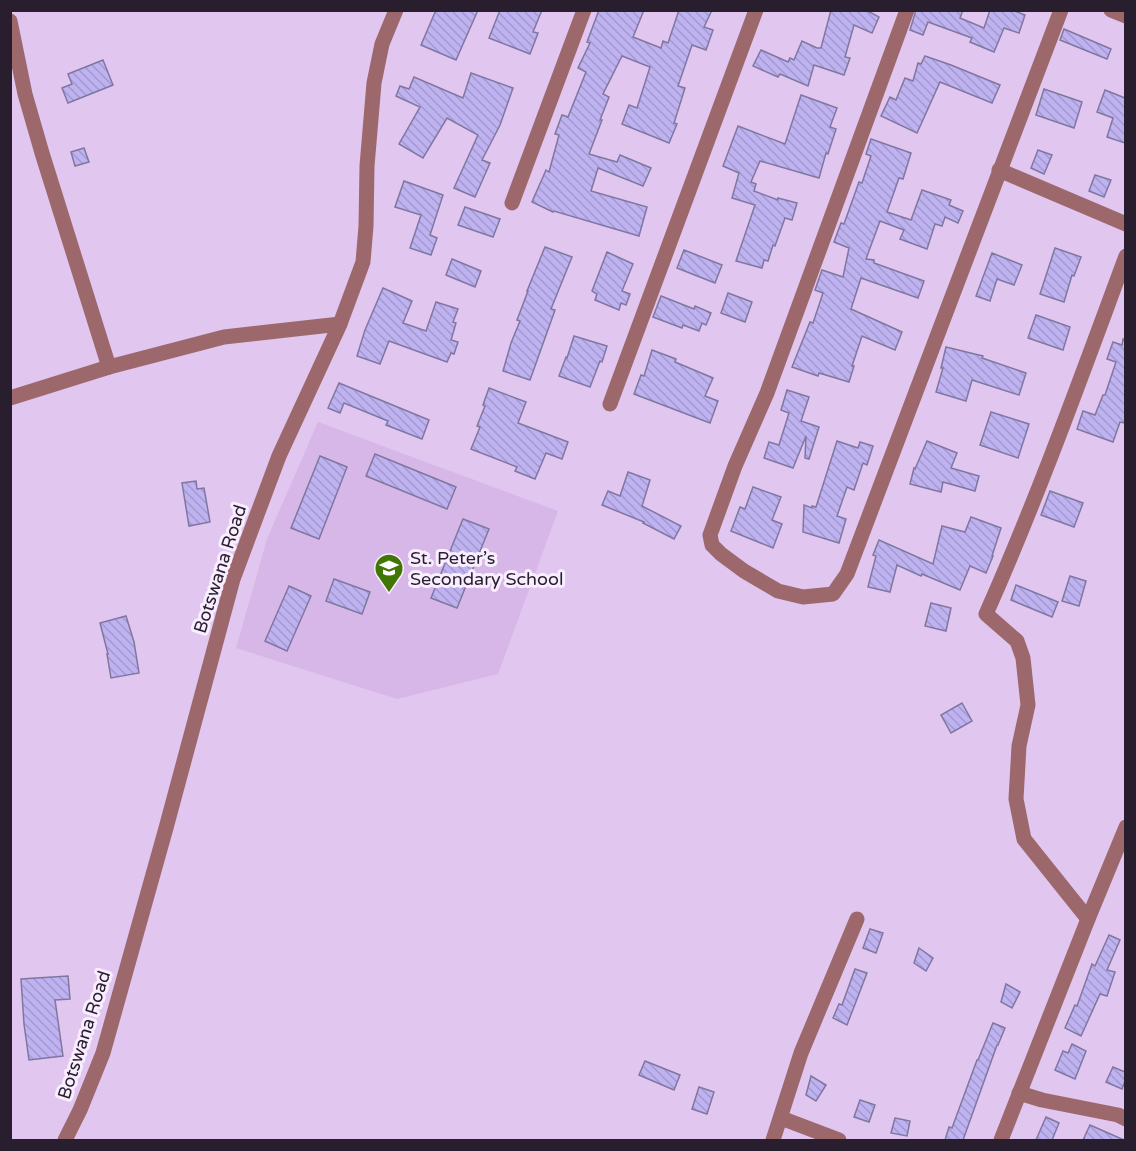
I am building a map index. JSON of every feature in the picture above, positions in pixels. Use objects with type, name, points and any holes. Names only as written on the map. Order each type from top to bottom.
[{"type":"street","name":"Botswana Road","points":[[65,1140],[103,1053],[233,579],[279,456],[340,324],[363,262],[374,82],[382,44],[396,10]]},
{"type":"street","points":[[512,203],[584,10]]},
{"type":"street","points":[[610,404],[756,10]]},
{"type":"street","points":[[906,10],[767,393],[735,466],[710,535],[712,545],[744,571],[778,591],[803,597],[832,594],[847,574],[1061,10]]},
{"type":"street","points":[[1111,10],[1125,16]]},
{"type":"street","points":[[10,21],[28,104],[109,367]]},
{"type":"street","points":[[999,170],[1125,224]]},
{"type":"street","points":[[1088,919],[1024,839],[1016,799],[1019,746],[1028,705],[1023,658],[1017,641],[986,614],[1052,455],[1125,256]]},
{"type":"street","points":[[10,398],[109,367],[224,336],[340,324]]},
{"type":"street","points":[[1001,1140],[1125,827]]},
{"type":"street","points":[[772,1140],[801,1053],[857,919]]},
{"type":"street","points":[[1019,1093],[1125,1119]]},
{"type":"street","points":[[781,1118],[838,1140]]},
{"type":"shaded area","name":"St. Peter’s Secondary School","points":[[318,422],[558,511],[498,674],[397,699],[236,648],[267,539]]},
{"type":"building","points":[[436,10],[478,10],[456,60],[421,45]]},
{"type":"building","points":[[500,10],[542,10],[533,32],[538,33],[530,54],[489,38]]},
{"type":"building","points":[[599,10],[644,10],[633,37],[661,48],[663,41],[668,43],[679,10],[712,10],[704,27],[713,30],[706,50],[692,45],[678,86],[685,88],[674,123],[677,124],[669,143],[622,124],[629,105],[637,108],[650,67],[622,56],[603,94],[609,97],[589,154],[617,162],[620,155],[651,168],[643,186],[598,168],[591,191],[647,207],[639,236],[553,212],[532,202],[546,170],[549,172],[559,135],[555,134],[562,115],[568,117],[586,72],[578,68],[590,43],[587,42]]},
{"type":"building","points":[[831,10],[866,10],[879,17],[872,33],[854,25],[845,57],[850,58],[844,75],[814,65],[808,86],[753,66],[761,50],[788,62],[790,58],[794,60],[802,41],[821,48]]},
{"type":"building","points":[[916,10],[963,10],[960,18],[984,28],[990,10],[1012,10],[1025,15],[1019,33],[1004,28],[994,52],[970,42],[972,38],[928,22],[923,35],[910,30]]},
{"type":"building","points":[[1064,29],[1111,49],[1107,59],[1060,40]]},
{"type":"building","points":[[925,56],[1000,85],[992,103],[940,82],[917,133],[881,116],[890,97],[896,100],[905,78],[913,81],[918,63],[921,64]]},
{"type":"building","points":[[103,60],[113,85],[68,103],[62,88],[72,84],[68,74]]},
{"type":"building","points":[[471,73],[513,88],[500,125],[482,160],[490,163],[475,197],[454,188],[478,135],[447,118],[423,158],[399,144],[420,107],[396,96],[400,86],[409,89],[414,77],[463,98]]},
{"type":"building","points":[[1044,89],[1082,102],[1074,128],[1036,115]]},
{"type":"building","points":[[1105,90],[1125,98],[1125,143],[1107,137],[1113,118],[1097,112]]},
{"type":"building","points":[[801,95],[837,108],[830,127],[836,129],[819,178],[760,161],[751,182],[756,184],[754,191],[778,200],[778,198],[797,203],[792,220],[785,218],[775,246],[773,245],[768,261],[764,260],[762,268],[736,261],[755,205],[732,198],[739,173],[723,166],[738,126],[785,144]]},
{"type":"building","points":[[871,139],[911,153],[903,179],[899,178],[887,212],[911,220],[922,190],[951,200],[949,205],[963,211],[958,223],[945,217],[942,226],[935,224],[927,249],[900,239],[904,230],[880,221],[866,259],[874,260],[874,263],[924,281],[918,298],[861,278],[851,309],[902,332],[895,350],[862,336],[849,382],[819,373],[818,376],[792,367],[810,322],[813,323],[823,293],[815,290],[822,270],[843,277],[849,248],[834,242],[841,223],[844,224],[859,182],[862,183],[871,156],[866,154]]},
{"type":"building","points":[[84,148],[89,162],[75,166],[71,152]]},
{"type":"building","points":[[1038,150],[1052,155],[1044,174],[1031,168]]},
{"type":"building","points":[[1095,175],[1111,180],[1104,197],[1089,191]]},
{"type":"building","points":[[404,181],[443,195],[430,235],[437,238],[431,255],[410,248],[421,215],[395,207]]},
{"type":"building","points":[[465,207],[500,219],[493,237],[458,225]]},
{"type":"building","points":[[545,247],[572,257],[551,309],[555,310],[530,380],[503,371],[520,321],[517,320]]},
{"type":"building","points":[[1055,248],[1081,257],[1074,276],[1072,275],[1064,302],[1040,294]]},
{"type":"building","points":[[684,250],[722,265],[715,283],[677,268]]},
{"type":"building","points":[[607,252],[633,264],[622,291],[630,294],[626,305],[621,303],[619,310],[595,300],[597,294],[592,291]]},
{"type":"building","points":[[992,253],[1022,265],[1014,285],[997,279],[990,301],[976,296]]},
{"type":"building","points":[[452,259],[481,271],[475,287],[446,275]]},
{"type":"building","points":[[383,288],[412,301],[403,323],[426,331],[436,302],[458,309],[453,322],[456,323],[451,340],[458,342],[454,354],[451,353],[447,362],[389,341],[380,364],[357,356],[365,330]]},
{"type":"building","points":[[728,293],[752,302],[745,322],[721,313]]},
{"type":"building","points":[[661,296],[711,313],[706,325],[702,323],[699,331],[683,325],[682,328],[653,317]]},
{"type":"building","points":[[1036,315],[1070,327],[1063,350],[1028,338]]},
{"type":"building","points":[[574,336],[607,346],[590,387],[559,376]]},
{"type":"building","points":[[1123,339],[1125,340],[1125,423],[1120,422],[1113,442],[1077,429],[1083,411],[1095,415],[1105,395],[1116,362],[1107,359],[1113,342],[1122,345]]},
{"type":"building","points":[[946,347],[983,356],[982,358],[1026,373],[1019,395],[972,380],[966,401],[936,392]]},
{"type":"building","points":[[652,350],[676,359],[675,362],[713,378],[705,396],[718,401],[710,423],[634,394],[641,375],[644,376]]},
{"type":"building","points":[[339,383],[429,420],[422,439],[386,425],[388,421],[344,403],[340,413],[328,408]]},
{"type":"building","points":[[489,388],[526,402],[518,423],[568,442],[562,459],[546,453],[535,479],[515,471],[517,467],[471,449],[480,427],[477,426]]},
{"type":"building","points":[[787,390],[809,397],[801,421],[819,427],[809,459],[805,458],[806,436],[793,468],[764,458],[769,442],[779,445],[789,413],[781,410]]},
{"type":"building","points":[[991,412],[1029,424],[1018,458],[980,445]]},
{"type":"building","points":[[837,441],[858,448],[860,442],[873,446],[867,465],[863,463],[854,490],[847,487],[837,516],[846,519],[839,543],[803,532],[804,505],[816,507]]},
{"type":"building","points":[[927,441],[957,453],[951,468],[979,476],[975,491],[943,482],[941,492],[910,484],[914,468]]},
{"type":"building","points":[[375,454],[456,487],[447,509],[366,476]]},
{"type":"building","points":[[320,456],[347,467],[319,539],[291,528]]},
{"type":"building","points":[[628,472],[650,480],[642,506],[681,526],[674,539],[644,522],[602,505],[608,491],[620,496]]},
{"type":"building","points":[[196,481],[197,489],[204,488],[210,522],[189,526],[182,483]]},
{"type":"building","points":[[753,487],[781,497],[772,520],[782,524],[773,548],[731,531],[740,507],[745,509]]},
{"type":"building","points":[[1050,491],[1083,503],[1074,527],[1041,515]]},
{"type":"building","points":[[971,517],[1001,528],[986,573],[970,566],[960,590],[897,565],[890,592],[868,587],[876,556],[873,555],[879,540],[933,564],[942,526],[965,532]]},
{"type":"building","points":[[463,519],[489,529],[457,608],[431,598]]},
{"type":"building","points":[[1070,576],[1086,581],[1079,606],[1062,601]]},
{"type":"building","points":[[334,579],[370,592],[362,614],[326,601]]},
{"type":"building","points":[[1016,585],[1058,602],[1052,617],[1011,600]]},
{"type":"building","points":[[289,586],[311,596],[287,651],[265,641]]},
{"type":"building","points":[[931,603],[951,608],[946,631],[925,626]]},
{"type":"building","points":[[126,616],[134,642],[139,673],[111,678],[100,623]]},
{"type":"building","points":[[962,703],[972,721],[951,733],[941,715]]},
{"type":"building","points":[[870,929],[883,933],[876,953],[863,948]]},
{"type":"building","points":[[1109,935],[1120,940],[1107,970],[1115,972],[1107,996],[1100,994],[1081,1036],[1065,1028],[1075,1005],[1077,1006],[1092,964],[1095,966]]},
{"type":"building","points":[[919,948],[933,958],[926,971],[914,963]]},
{"type":"building","points":[[855,969],[867,973],[847,1025],[833,1018],[839,1004],[842,1005]]},
{"type":"building","points":[[68,976],[70,999],[55,1000],[63,1056],[29,1060],[21,979]]},
{"type":"building","points":[[1006,984],[1020,992],[1012,1008],[1001,1002]]},
{"type":"building","points":[[993,1023],[1005,1028],[963,1140],[945,1140],[949,1127],[952,1128]]},
{"type":"building","points":[[1072,1044],[1086,1051],[1075,1079],[1055,1070],[1063,1051],[1068,1053]]},
{"type":"building","points":[[645,1061],[680,1075],[674,1090],[639,1075]]},
{"type":"building","points":[[1113,1067],[1125,1072],[1122,1089],[1106,1082]]},
{"type":"building","points":[[811,1076],[826,1085],[816,1101],[806,1095]]},
{"type":"building","points":[[699,1087],[714,1092],[707,1114],[692,1109]]},
{"type":"building","points":[[860,1100],[875,1105],[869,1122],[854,1117]]},
{"type":"building","points":[[1046,1117],[1059,1123],[1052,1140],[1036,1140]]},
{"type":"building","points":[[895,1118],[910,1121],[907,1136],[891,1133]]},
{"type":"building","points":[[1090,1125],[1124,1140],[1083,1140]]},
{"type":"place","name":"St. Peter’s Secondary School","points":[[389,594]]}]
